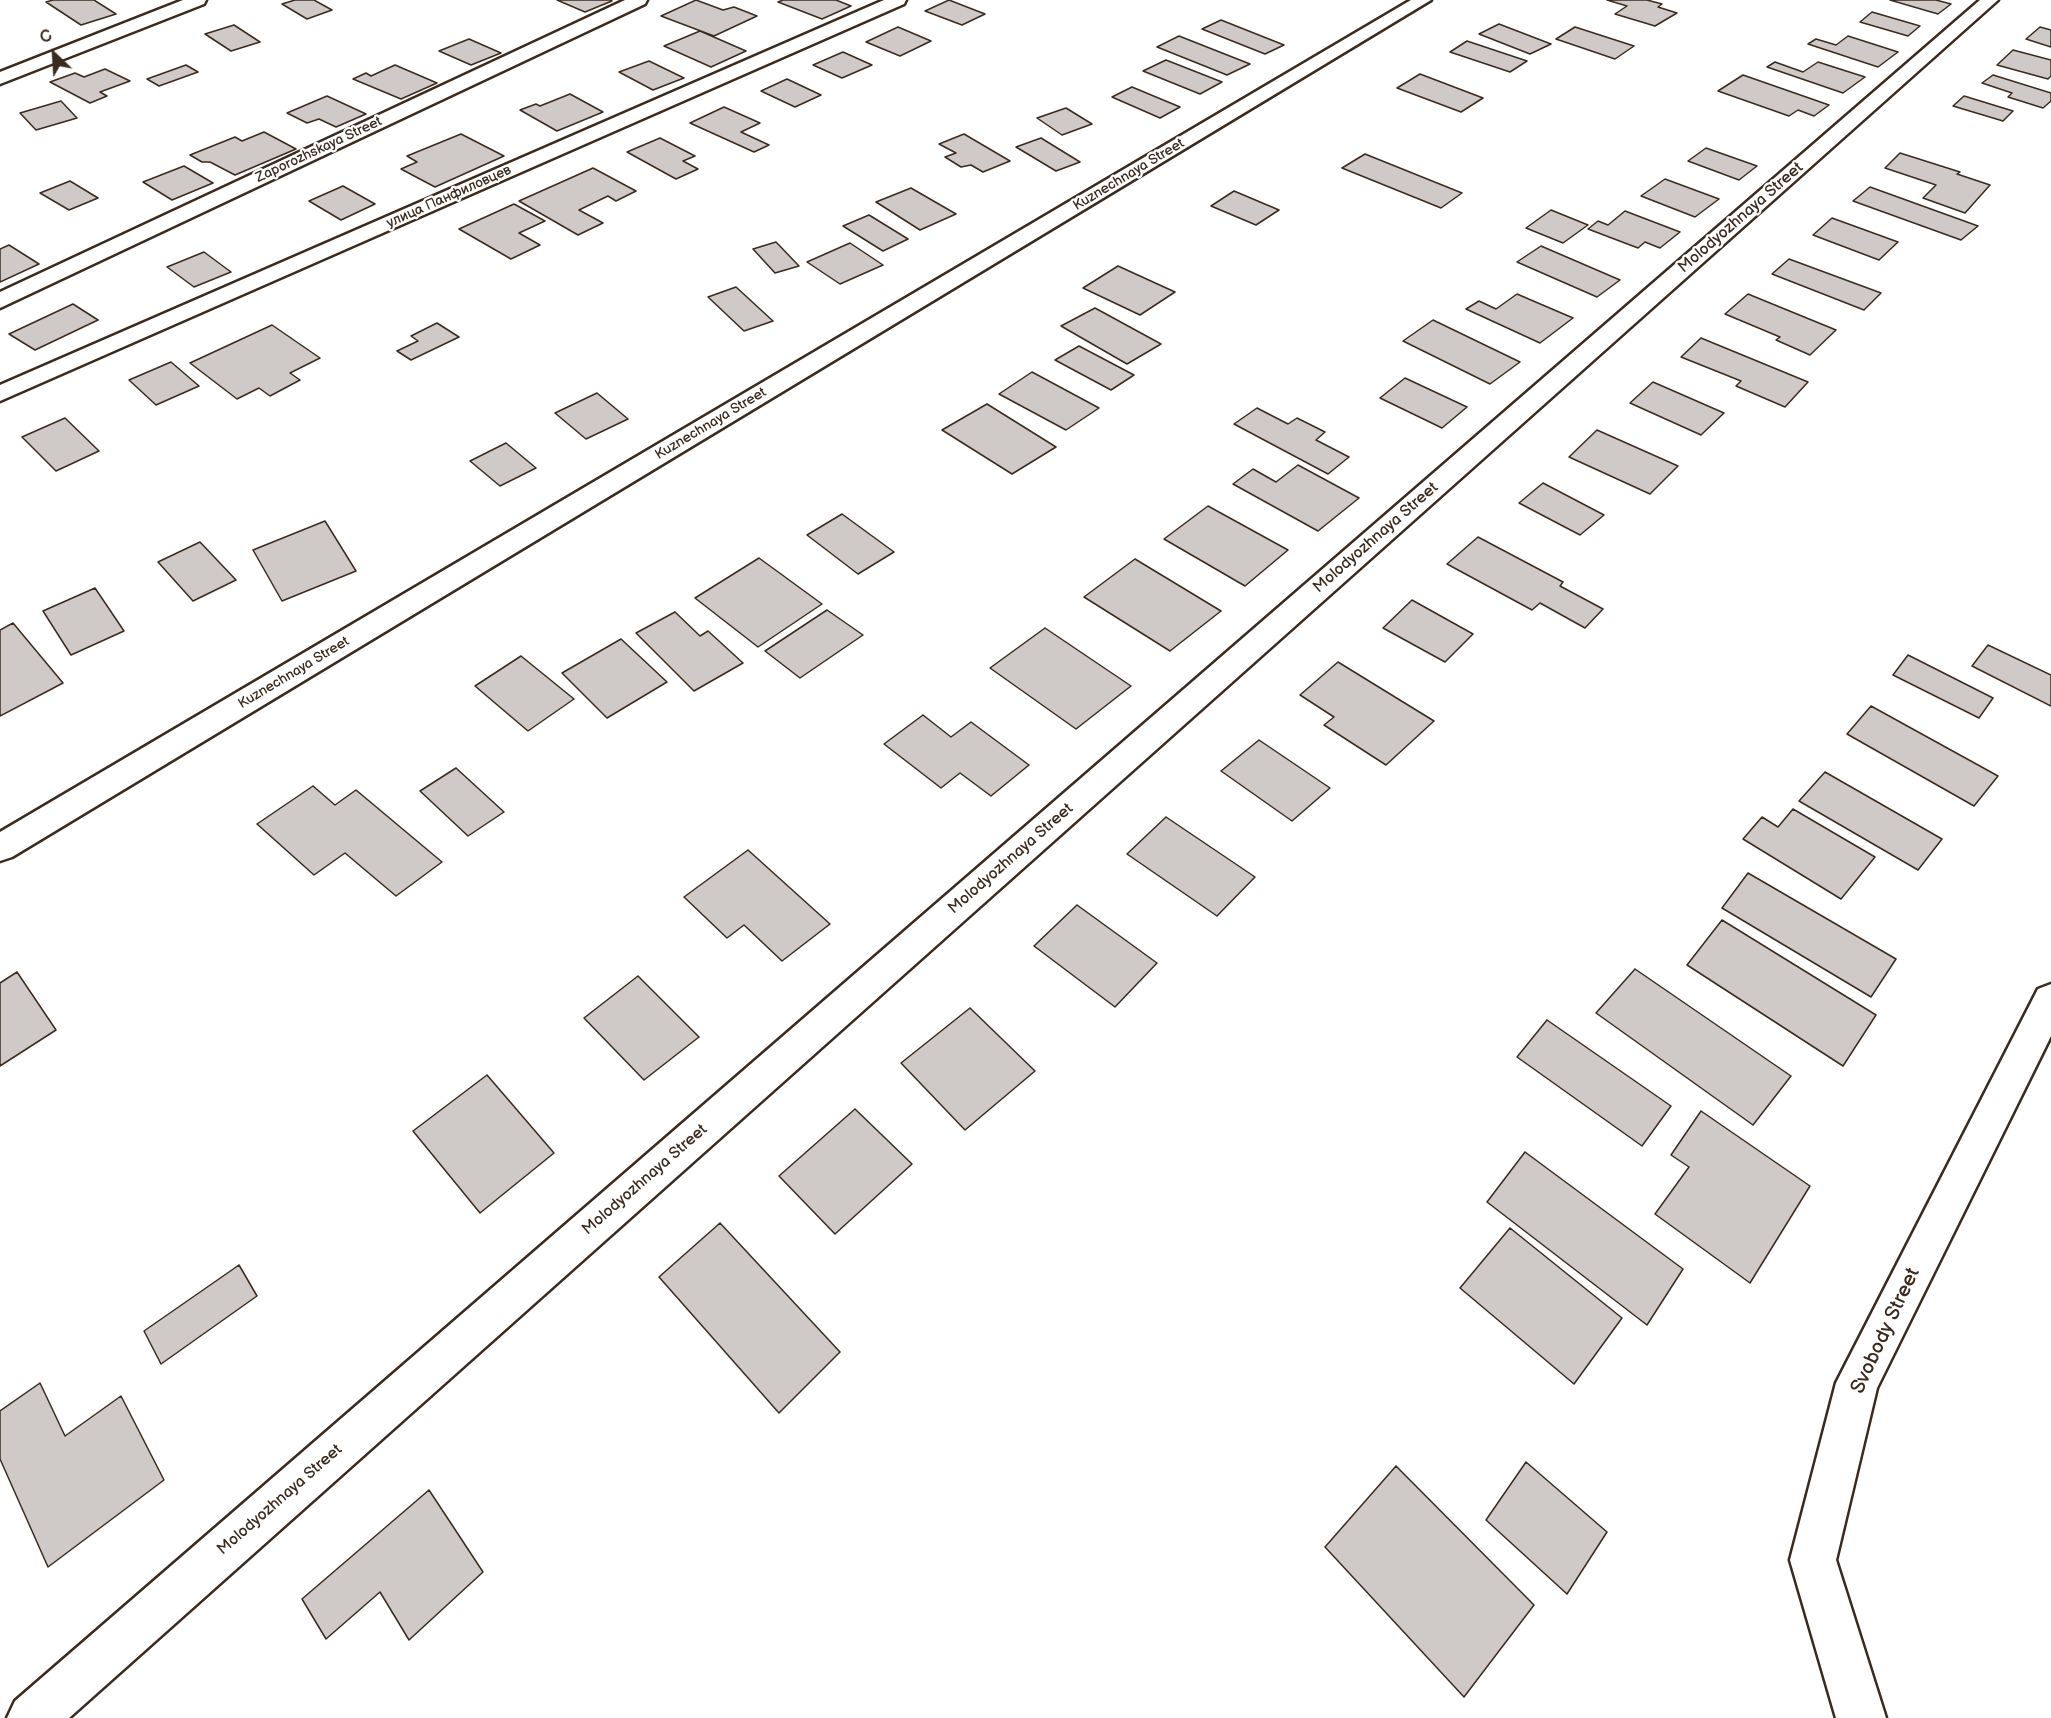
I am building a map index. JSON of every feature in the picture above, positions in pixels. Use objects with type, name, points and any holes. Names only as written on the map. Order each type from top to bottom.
[{"type":"street","points":[[0,78],[198,0]]},
{"type":"street","name":"Zaporozhskaya Street","points":[[0,301],[639,0]]},
{"type":"street","name":"улица Панфиловцев","points":[[0,394],[898,0]]},
{"type":"street","name":"Kuznechnaya Street","points":[[0,848],[1423,0]]},
{"type":"street","name":"Molodyozhnaya Street","points":[[32,1718],[1990,0]]},
{"type":"street","name":"Svobody Street","points":[[1861,1718],[1813,1560],[1857,1383],[2051,1000]]},
{"type":"building","points":[[94,0],[116,14],[81,25],[46,2]]},
{"type":"building","points":[[295,0],[314,0],[332,10],[307,19],[282,4]]},
{"type":"building","points":[[557,0],[610,0],[612,1],[585,12]]},
{"type":"building","points":[[696,0],[723,10],[734,7],[757,16],[714,36],[661,16]]},
{"type":"building","points":[[783,0],[836,0],[851,6],[822,19],[778,2]]},
{"type":"building","points":[[949,0],[985,14],[962,25],[925,11]]},
{"type":"building","points":[[1607,0],[1647,0],[1662,4],[1658,7],[1677,13],[1655,26],[1615,14],[1627,6]]},
{"type":"building","points":[[1890,0],[1936,0],[1951,4],[1938,14]]},
{"type":"building","points":[[1872,12],[1920,26],[1908,36],[1860,22]]},
{"type":"building","points":[[1221,20],[1284,45],[1265,54],[1202,29]]},
{"type":"building","points":[[1499,24],[1551,44],[1530,54],[1479,34]]},
{"type":"building","points":[[234,25],[260,42],[231,51],[205,34]]},
{"type":"building","points":[[898,27],[931,41],[900,56],[866,42]]},
{"type":"building","points":[[1575,27],[1634,46],[1615,59],[1556,39]]},
{"type":"building","points":[[2040,27],[2051,30],[2051,47],[2026,39]]},
{"type":"building","points":[[700,31],[746,51],[711,67],[664,46]]},
{"type":"building","points":[[1179,36],[1250,64],[1227,75],[1157,47]]},
{"type":"building","points":[[1848,36],[1898,52],[1878,67],[1808,44],[1816,39],[1836,45]]},
{"type":"building","points":[[469,39],[501,53],[471,65],[439,51]]},
{"type":"building","points":[[1467,41],[1527,61],[1510,72],[1450,52]]},
{"type":"building","points":[[2013,50],[2051,60],[2051,76],[2048,79],[1997,65]]},
{"type":"building","points":[[843,52],[872,65],[842,78],[813,65]]},
{"type":"building","points":[[1166,60],[1222,82],[1200,94],[1143,71]]},
{"type":"building","points":[[649,61],[684,78],[653,90],[619,72]]},
{"type":"building","points":[[1775,62],[1803,72],[1818,62],[1865,77],[1843,93],[1767,67]]},
{"type":"building","points":[[186,65],[198,72],[159,86],[147,79]]},
{"type":"building","points":[[395,65],[437,83],[401,99],[353,79],[366,73],[371,76]]},
{"type":"building","points":[[105,69],[130,81],[100,92],[107,96],[90,103],[50,82],[75,73],[84,77]]},
{"type":"building","points":[[1420,74],[1483,98],[1461,112],[1397,88]]},
{"type":"building","points":[[1743,75],[1829,105],[1814,116],[1798,110],[1789,116],[1718,91]]},
{"type":"building","points":[[1993,75],[2051,93],[2051,101],[2043,108],[2008,97],[2012,93],[1982,83]]},
{"type":"building","points":[[787,79],[821,95],[795,107],[761,91]]},
{"type":"building","points":[[1132,87],[1180,107],[1160,118],[1112,97]]},
{"type":"building","points":[[570,94],[603,112],[557,131],[520,110],[536,104],[540,106]]},
{"type":"building","points":[[327,96],[366,114],[336,127],[319,119],[307,123],[287,113]]},
{"type":"building","points":[[1964,96],[2013,111],[2003,121],[1953,106]]},
{"type":"building","points":[[61,101],[77,118],[36,130],[20,113]]},
{"type":"building","points":[[724,107],[760,123],[741,132],[769,145],[754,152],[690,123]]},
{"type":"building","points":[[1066,108],[1092,124],[1062,135],[1037,118]]},
{"type":"building","points":[[264,132],[296,149],[235,175],[190,155],[235,137],[242,141]]},
{"type":"building","points":[[461,134],[504,156],[435,187],[401,169],[417,162],[407,156]]},
{"type":"building","points":[[964,134],[1010,161],[983,172],[971,165],[961,167],[945,157],[956,153],[939,144]]},
{"type":"building","points":[[660,138],[695,156],[683,161],[698,169],[676,179],[627,152]]},
{"type":"building","points":[[1041,138],[1080,162],[1056,171],[1016,147]]},
{"type":"building","points":[[1706,148],[1757,166],[1739,180],[1688,161]]},
{"type":"building","points":[[1900,153],[1960,172],[1957,174],[1990,185],[1965,213],[1923,198],[1936,185],[1885,168]]},
{"type":"building","points":[[1365,154],[1462,193],[1441,208],[1342,168]]},
{"type":"building","points":[[184,166],[213,183],[172,200],[143,182]]},
{"type":"building","points":[[593,168],[636,191],[616,201],[608,196],[579,210],[603,223],[578,235],[519,201]]},
{"type":"building","points":[[1665,179],[1719,199],[1695,217],[1641,196]]},
{"type":"building","points":[[70,181],[98,198],[69,210],[40,193]]},
{"type":"building","points":[[343,186],[375,204],[341,220],[309,201]]},
{"type":"building","points":[[1870,187],[1978,226],[1961,240],[1853,201]]},
{"type":"building","points":[[911,188],[956,214],[920,230],[876,202]]},
{"type":"building","points":[[1234,191],[1279,210],[1256,225],[1211,206]]},
{"type":"building","points":[[514,204],[545,221],[519,233],[540,245],[511,259],[459,229]]},
{"type":"building","points":[[1551,210],[1588,225],[1563,243],[1526,228]]},
{"type":"building","points":[[1625,211],[1680,232],[1660,248],[1645,242],[1638,248],[1588,229],[1598,221],[1608,225]]},
{"type":"building","points":[[869,215],[908,239],[883,251],[843,226]]},
{"type":"building","points":[[1832,218],[1898,242],[1879,260],[1813,235]]},
{"type":"building","points":[[776,242],[799,266],[775,273],[753,249]]},
{"type":"building","points":[[850,243],[883,265],[840,284],[807,262]]},
{"type":"building","points":[[9,245],[39,264],[0,282],[0,249]]},
{"type":"building","points":[[1541,246],[1620,280],[1597,297],[1517,262]]},
{"type":"building","points":[[204,252],[231,272],[194,287],[167,267]]},
{"type":"building","points":[[1789,259],[1881,293],[1864,310],[1772,274]]},
{"type":"building","points":[[1118,266],[1175,292],[1140,315],[1083,288]]},
{"type":"building","points":[[736,287],[773,321],[744,331],[708,297]]},
{"type":"building","points":[[1517,294],[1573,318],[1540,343],[1466,309],[1479,301],[1496,309]]},
{"type":"building","points":[[1748,294],[1836,330],[1810,355],[1776,340],[1780,337],[1725,314]]},
{"type":"building","points":[[73,304],[98,320],[35,350],[9,334]]},
{"type":"building","points":[[1095,308],[1161,344],[1127,364],[1061,326]]},
{"type":"building","points":[[1433,320],[1520,362],[1490,384],[1403,341]]},
{"type":"building","points":[[437,323],[459,337],[411,360],[397,351],[418,341],[411,336]]},
{"type":"building","points":[[272,325],[320,358],[290,373],[300,380],[270,396],[259,388],[237,399],[190,363]]},
{"type":"building","points":[[1701,338],[1808,382],[1785,407],[1736,386],[1741,381],[1681,357]]},
{"type":"building","points":[[1079,346],[1134,375],[1111,390],[1055,360]]},
{"type":"building","points":[[171,362],[199,386],[156,405],[129,380]]},
{"type":"building","points":[[1032,372],[1099,408],[1066,430],[999,394]]},
{"type":"building","points":[[1405,378],[1467,407],[1442,428],[1380,398]]},
{"type":"building","points":[[1653,382],[1724,413],[1701,435],[1630,403]]},
{"type":"building","points":[[597,393],[628,419],[586,439],[555,413]]},
{"type":"building","points":[[987,404],[1056,447],[1012,474],[942,430]]},
{"type":"building","points":[[1257,408],[1288,424],[1297,418],[1325,432],[1316,440],[1349,457],[1328,474],[1234,424]]},
{"type":"building","points":[[65,418],[99,451],[56,471],[22,437]]},
{"type":"building","points":[[1597,430],[1678,466],[1650,494],[1569,457]]},
{"type":"building","points":[[506,443],[536,468],[500,486],[470,461]]},
{"type":"building","points":[[1298,465],[1359,498],[1318,531],[1233,484],[1253,469],[1276,482]]},
{"type":"building","points":[[1543,483],[1604,515],[1580,535],[1519,503]]},
{"type":"building","points":[[1208,506],[1288,550],[1245,586],[1164,539]]},
{"type":"building","points":[[842,514],[894,552],[858,574],[807,535]]},
{"type":"building","points":[[325,521],[356,571],[282,601],[253,550]]},
{"type":"building","points":[[1478,537],[1563,582],[1560,586],[1603,609],[1585,628],[1540,603],[1532,610],[1447,564]]},
{"type":"building","points":[[200,542],[236,580],[193,601],[158,562]]},
{"type":"building","points":[[759,558],[822,604],[758,647],[695,598]]},
{"type":"building","points":[[1135,559],[1221,611],[1170,651],[1084,597]]},
{"type":"building","points":[[95,588],[124,631],[71,655],[43,611]]},
{"type":"building","points":[[1412,600],[1473,634],[1445,662],[1383,628]]},
{"type":"building","points":[[827,610],[863,635],[800,678],[765,651]]},
{"type":"building","points":[[675,612],[700,636],[708,631],[743,663],[694,691],[636,633]]},
{"type":"building","points":[[13,623],[63,683],[0,716],[0,630]]},
{"type":"building","points":[[1045,628],[1131,686],[1076,729],[990,668]]},
{"type":"building","points":[[621,639],[667,682],[607,718],[562,673]]},
{"type":"building","points":[[1988,645],[2051,675],[2051,706],[1972,666]]},
{"type":"building","points":[[1908,655],[1993,698],[1979,718],[1893,675]]},
{"type":"building","points":[[521,656],[574,699],[528,731],[475,686]]},
{"type":"building","points":[[1338,662],[1434,721],[1386,765],[1324,725],[1334,717],[1300,695]]},
{"type":"building","points":[[1871,706],[1998,776],[1974,806],[1847,734]]},
{"type":"building","points":[[923,715],[951,737],[971,722],[1029,765],[991,796],[960,773],[941,788],[884,744]]},
{"type":"building","points":[[1259,740],[1330,788],[1292,821],[1221,771]]},
{"type":"building","points":[[456,768],[504,812],[468,836],[420,791]]},
{"type":"building","points":[[1825,772],[1942,839],[1918,870],[1799,801]]},
{"type":"building","points":[[313,786],[335,805],[356,790],[442,862],[396,896],[345,853],[314,875],[257,824]]},
{"type":"building","points":[[1793,809],[1875,857],[1841,899],[1743,839],[1762,817],[1778,827]]},
{"type":"building","points":[[1166,817],[1255,877],[1217,916],[1127,854]]},
{"type":"building","points":[[748,850],[830,924],[782,961],[744,925],[727,938],[684,897]]},
{"type":"building","points":[[1748,873],[1896,959],[1871,997],[1722,908]]},
{"type":"building","points":[[1077,905],[1157,963],[1115,1007],[1034,946]]},
{"type":"building","points":[[1722,920],[1876,1015],[1843,1066],[1687,965]]},
{"type":"building","points":[[1635,969],[1791,1076],[1753,1125],[1596,1013]]},
{"type":"building","points":[[17,972],[56,1030],[0,1066],[0,983]]},
{"type":"building","points":[[638,976],[699,1037],[644,1080],[584,1018]]},
{"type":"building","points":[[970,1008],[1035,1071],[965,1130],[901,1063]]},
{"type":"building","points":[[1547,1020],[1671,1106],[1642,1146],[1517,1057]]},
{"type":"building","points":[[487,1075],[554,1153],[480,1213],[413,1131]]},
{"type":"building","points":[[855,1109],[912,1164],[835,1234],[779,1176]]},
{"type":"building","points":[[1701,1111],[1810,1186],[1750,1283],[1655,1214],[1689,1167],[1671,1155]]},
{"type":"building","points":[[1525,1152],[1683,1269],[1647,1325],[1487,1202]]},
{"type":"building","points":[[720,1223],[840,1352],[779,1413],[659,1277]]},
{"type":"building","points":[[1510,1228],[1622,1318],[1574,1384],[1460,1288]]},
{"type":"building","points":[[239,1265],[257,1296],[161,1364],[144,1331]]},
{"type":"building","points":[[40,1383],[65,1436],[121,1396],[164,1480],[48,1567],[0,1459],[0,1411]]},
{"type":"building","points":[[1526,1462],[1607,1532],[1567,1594],[1486,1520]]},
{"type":"building","points":[[1396,1466],[1534,1605],[1464,1697],[1325,1547]]},
{"type":"building","points":[[429,1490],[483,1572],[409,1640],[380,1592],[326,1639],[302,1599]]}]
